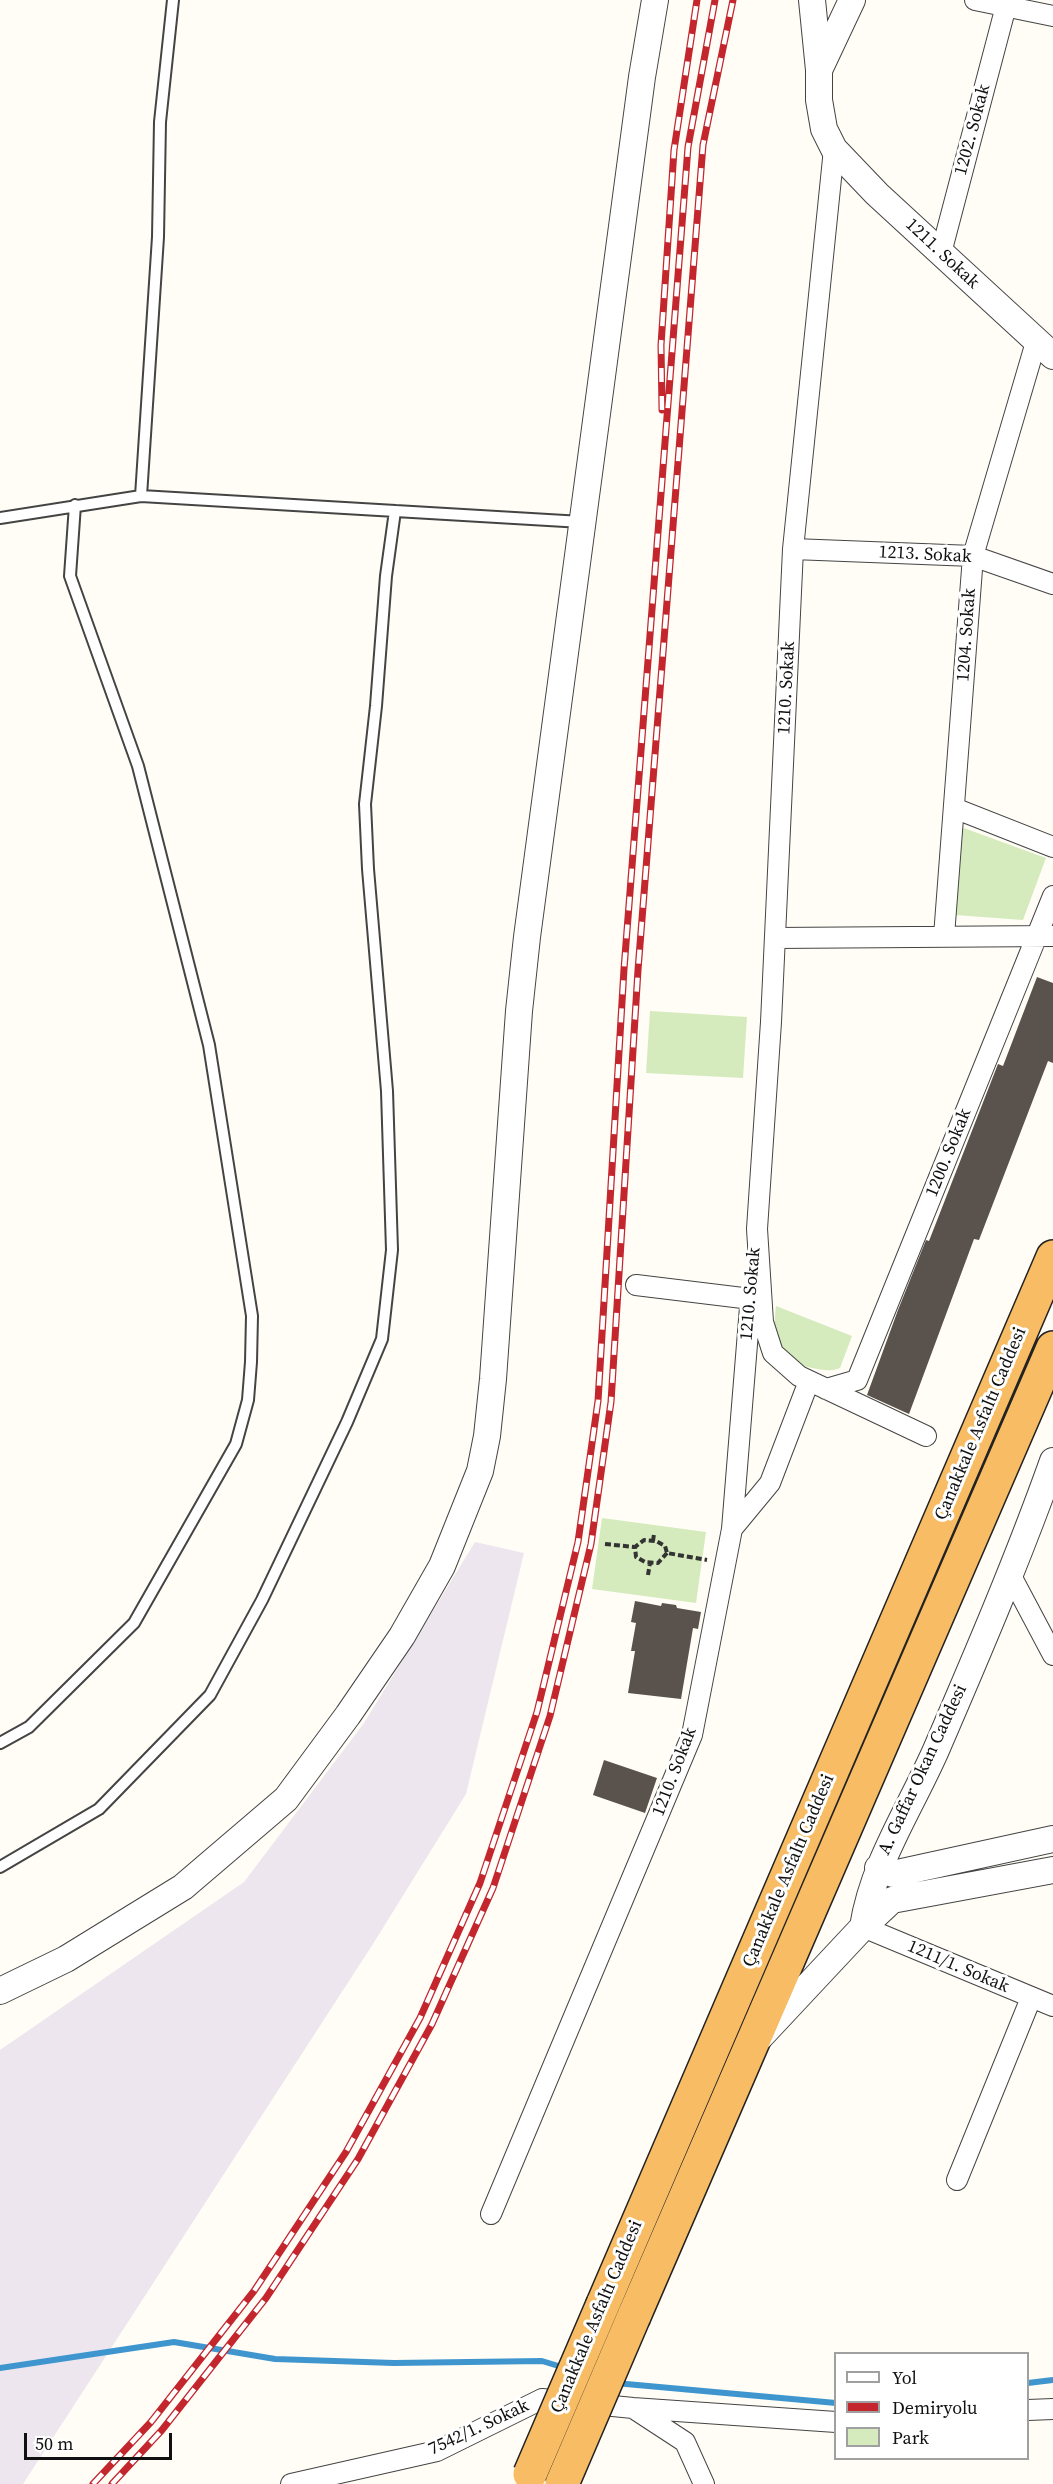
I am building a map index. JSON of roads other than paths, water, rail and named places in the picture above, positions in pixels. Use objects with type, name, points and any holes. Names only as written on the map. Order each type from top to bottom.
[{"type":"highway","name":"Çanakkale Asfaltı Caddesi","points":[[528,2479],[1053,1257]]},
{"type":"highway","name":"Çanakkale Asfaltı Caddesi","points":[[562,2484],[1053,1348]]},
{"type":"street","points":[[0,1991],[66,1959],[183,1887],[286,1799],[402,1636],[442,1566],[480,1471],[487,1436],[512,1145],[520,1000],[640,89],[655,0]]},
{"type":"street","points":[[837,0],[839,25]]},
{"type":"street","points":[[819,70],[852,0]]},
{"type":"street","points":[[975,0],[1053,16]]},
{"type":"street","points":[[815,5],[821,115],[824,129],[834,149]]},
{"type":"street","name":"1202. Sokak","points":[[941,253],[1006,6]]},
{"type":"street","name":"1211. Sokak","points":[[834,149],[877,194],[1044,349]]},
{"type":"street","name":"1210. Sokak","points":[[491,2214],[692,1735],[732,1529],[757,1229],[775,938],[793,549],[834,149]]},
{"type":"street","name":"1204. Sokak","points":[[944,936],[973,556],[1044,349]]},
{"type":"street","name":"1213. Sokak","points":[[793,549],[973,556],[1053,584]]},
{"type":"street","points":[[954,808],[1053,847]]},
{"type":"street","name":"1200. Sokak","points":[[818,1385],[857,1380],[1045,935],[1053,896]]},
{"type":"street","points":[[775,938],[1045,935]]},
{"type":"street","name":"1210. Sokak","points":[[757,1229],[763,1322],[773,1353],[799,1376],[926,1436]]},
{"type":"street","points":[[636,1285],[751,1299]]},
{"type":"street","points":[[732,1529],[770,1483],[818,1385]]},
{"type":"street","name":"A. Gaffar Okan Caddesi","points":[[863,1927],[867,1901],[886,1871],[1010,1574],[1053,1461]]},
{"type":"street","points":[[1010,1574],[1053,1655]]},
{"type":"street","points":[[892,1900],[886,1871],[1053,1839]]},
{"type":"street","points":[[1026,1845],[1050,1872]]},
{"type":"street","points":[[750,2048],[863,1927],[892,1900],[1050,1872]]},
{"type":"street","name":"1211/1. Sokak","points":[[863,1927],[1053,2006]]},
{"type":"street","points":[[957,2180],[1031,1998]]},
{"type":"street","name":"7542/1. Sokak","points":[[291,2484],[436,2451],[542,2399],[633,2408],[685,2442],[704,2484]]},
{"type":"street","points":[[633,2408],[834,2422]]},
{"type":"street","points":[[1029,2410],[1053,2409]]},
{"type":"lane","points":[[141,496],[158,237],[160,122],[173,0]]},
{"type":"lane","points":[[0,518],[141,496],[582,522]]},
{"type":"lane","points":[[0,1743],[28,1727],[134,1623],[236,1444],[248,1400],[251,1362],[252,1316],[209,1045],[138,766],[70,576],[75,506]]},
{"type":"lane","points":[[0,1867],[99,1809],[210,1695],[267,1590],[347,1422],[382,1339],[392,1250],[387,1091],[368,869],[365,804],[376,706],[386,576],[395,511]]},
{"type":"waterway","points":[[0,2368],[174,2342],[275,2359],[394,2363],[542,2361],[565,2368]]},
{"type":"waterway","points":[[1029,2383],[1053,2380]]},
{"type":"waterway","points":[[615,2383],[834,2403]]},
{"type":"railway","points":[[662,410],[661,345],[674,150],[697,0]]},
{"type":"railway","points":[[93,2484],[151,2422],[254,2291],[346,2152],[420,2018],[480,1883],[537,1712],[578,1542],[598,1401],[624,969],[688,147],[715,0]]},
{"type":"railway","points":[[112,2484],[162,2430],[266,2298],[358,2159],[432,2024],[493,1888],[550,1716],[591,1544],[611,1402],[638,970],[703,145],[733,0]]}]
